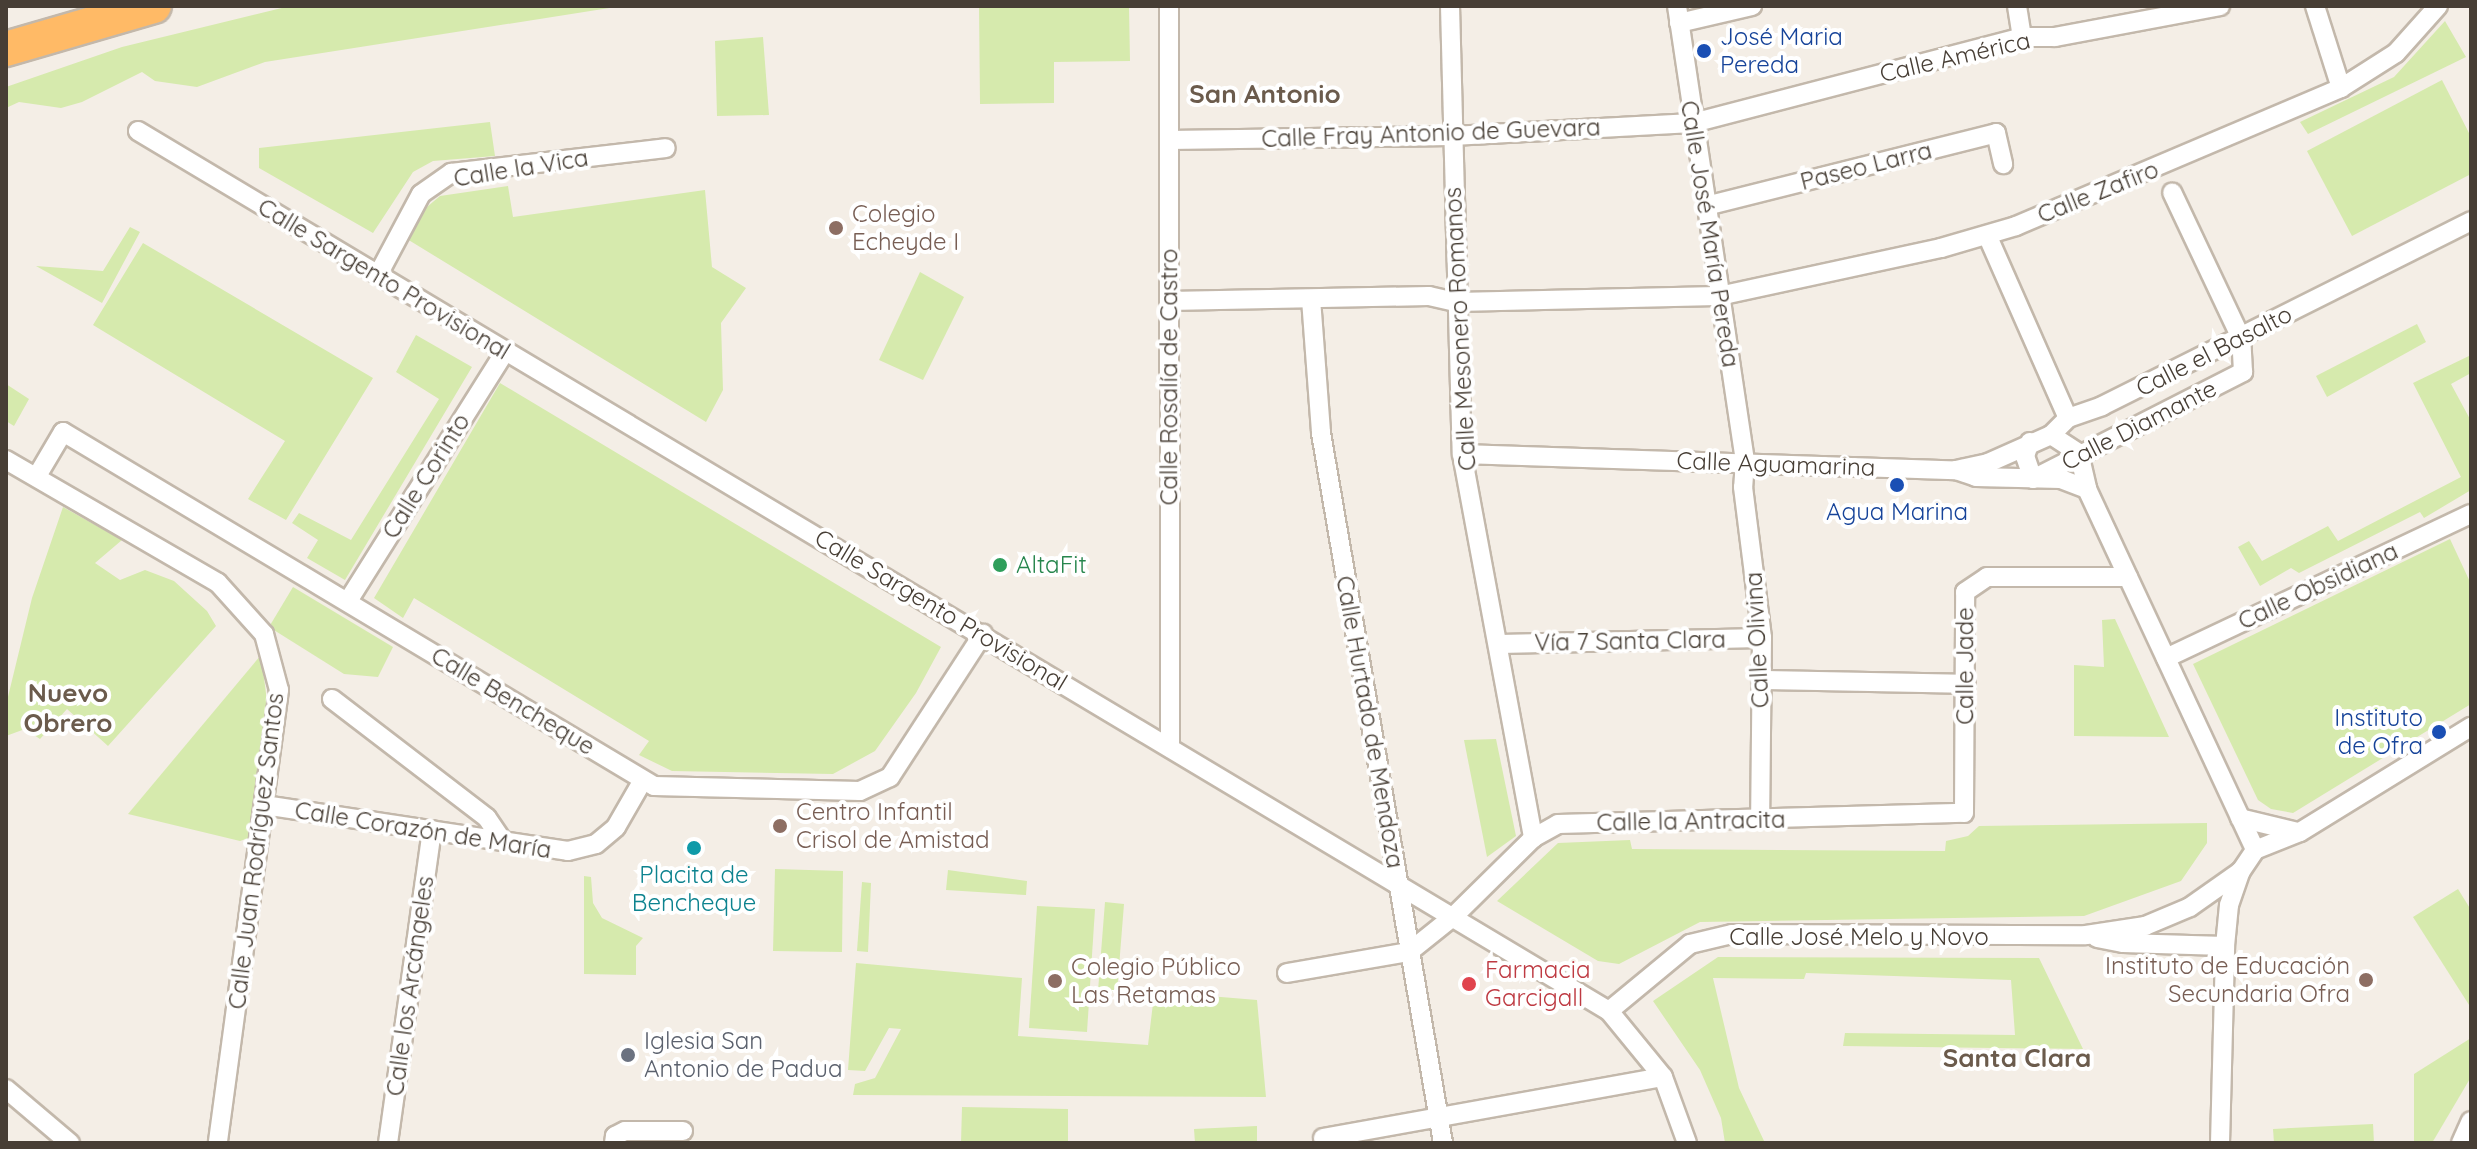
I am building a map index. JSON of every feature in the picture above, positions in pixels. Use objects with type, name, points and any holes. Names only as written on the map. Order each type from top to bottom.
[{"type":"highway","points":[[6,49],[154,6]]},
{"type":"street","name":"Calle Rosalía de Castro","points":[[1169,6],[1170,748]]},
{"type":"street","name":"Calle Mesonero Romanos","points":[[1450,6],[1455,302],[1462,454],[1533,838]]},
{"type":"street","points":[[1678,15],[1752,6]]},
{"type":"street","points":[[2017,6],[2022,37]]},
{"type":"street","name":"Calle América","points":[[1693,123],[2022,37],[2055,37],[2175,9],[2220,6]]},
{"type":"street","points":[[2315,6],[2341,88]]},
{"type":"street","name":"Calle Zafiro","points":[[1169,301],[1429,296],[1455,302],[1719,296],[1988,237],[2341,88],[2396,53],[2438,6]]},
{"type":"street","name":"Calle José María Pereda","points":[[1678,15],[1745,461]]},
{"type":"street","name":"Calle Fray Antonio de Guevara","points":[[1169,140],[1452,136],[1693,123]]},
{"type":"street","name":"Calle Sargento Provisional","points":[[138,131],[1609,1011],[1663,1077],[1687,1143]]},
{"type":"street","name":"Paseo Larra","points":[[1706,206],[1996,133],[2003,164]]},
{"type":"street","name":"Calle la Vica","points":[[379,273],[421,194],[451,173],[666,148]]},
{"type":"street","points":[[2172,192],[2241,338]]},
{"type":"street","name":"Calle el Basalto","points":[[1956,470],[1988,463],[2051,435],[2068,418],[2241,338],[2471,221]]},
{"type":"street","points":[[1988,237],[2068,418]]},
{"type":"street","name":"Calle Hurtado de Mendoza","points":[[1311,299],[1321,433],[1443,1143]]},
{"type":"street","name":"Calle Diamante","points":[[2033,479],[2243,372],[2241,338]]},
{"type":"street","name":"Calle Corinto","points":[[348,601],[505,352]]},
{"type":"street","name":"Calle Bencheque","points":[[37,476],[63,432],[654,786],[860,791],[890,777],[983,634]]},
{"type":"street","points":[[2051,435],[2079,453],[2087,489],[2255,850]]},
{"type":"street","points":[[2030,442],[2025,456],[2033,479]]},
{"type":"street","name":"Calle Aguamarina","points":[[1462,454],[1956,470],[1976,477],[2061,479],[2087,489]]},
{"type":"street","name":"Calle Juan Rodríguez Santos","points":[[6,460],[218,583],[264,634],[279,690],[218,1143]]},
{"type":"street","name":"Calle Olivina","points":[[1745,461],[1743,487],[1762,638],[1760,820]]},
{"type":"street","name":"Calle Obsidiana","points":[[2166,658],[2471,514]]},
{"type":"street","name":"Calle Jade","points":[[1964,813],[1965,592],[1971,584],[1987,577],[2128,577]]},
{"type":"street","name":"Vía 7 Santa Clara","points":[[1498,644],[1762,638]]},
{"type":"street","points":[[1761,680],[1966,684]]},
{"type":"street","points":[[332,699],[487,818],[502,840]]},
{"type":"street","points":[[2220,1143],[2225,946],[2229,905],[2241,871],[2255,850],[2300,832],[2471,727]]},
{"type":"street","name":"Calle Corazón de María","points":[[264,805],[502,840],[559,852],[596,844],[616,827],[643,780]]},
{"type":"street","name":"Calle la Antracita","points":[[1409,952],[1454,916],[1533,838],[1558,824],[1964,813]]},
{"type":"street","points":[[2240,818],[2300,832]]},
{"type":"street","name":"Calle los Arcángeles","points":[[388,1143],[432,830]]},
{"type":"street","points":[[2086,935],[2156,921],[2190,907],[2241,871]]},
{"type":"street","name":"Calle José Melo y Novo","points":[[1609,1011],[1690,944],[1732,934],[2086,935]]},
{"type":"street","points":[[2086,935],[2123,943],[2225,946]]},
{"type":"street","points":[[1287,973],[1409,952]]},
{"type":"street","points":[[1323,1138],[1663,1077]]},
{"type":"street","points":[[6,1089],[70,1143]]},
{"type":"street","points":[[2461,1143],[2471,1121]]},
{"type":"street","points":[[614,1143],[615,1136],[625,1131],[683,1131]]},
{"type":"green space","points":[[290,6],[622,6],[265,62],[197,87],[155,81],[142,72],[82,102],[61,108],[19,102],[6,108],[6,87],[122,47]]},
{"type":"green space","points":[[979,6],[1129,6],[1130,61],[1054,62],[1054,103],[980,104]]},
{"type":"green space","points":[[2445,21],[2466,57],[2308,134],[2300,122],[2394,77]]},
{"type":"green space","points":[[763,37],[769,115],[717,116],[715,41]]},
{"type":"green space","points":[[2442,80],[2471,137],[2471,174],[2352,236],[2307,151]]},
{"type":"green space","points":[[490,122],[495,156],[433,161],[413,172],[373,233],[259,168],[259,148]]},
{"type":"green space","points":[[508,186],[513,217],[705,190],[712,267],[746,288],[721,323],[723,390],[706,422],[407,239],[421,212],[440,196]]},
{"type":"green space","points":[[130,227],[140,232],[102,303],[36,266],[103,271]]},
{"type":"green space","points":[[143,243],[373,378],[286,520],[248,499],[285,441],[93,325]]},
{"type":"green space","points":[[920,272],[964,297],[923,380],[879,360]]},
{"type":"green space","points":[[2417,324],[2426,342],[2327,397],[2316,376]]},
{"type":"green space","points":[[416,335],[472,367],[345,580],[307,558],[318,540],[292,523],[299,513],[351,540],[439,399],[396,372]]},
{"type":"green space","points":[[2471,355],[2471,373],[2451,384],[2471,421],[2471,490],[2424,518],[2420,512],[2299,573],[2291,568],[2260,586],[2238,547],[2249,541],[2262,561],[2328,526],[2338,541],[2461,477],[2413,383]]},
{"type":"green space","points":[[500,383],[941,647],[916,693],[875,751],[833,774],[672,771],[639,755],[649,741],[414,598],[403,618],[374,598]]},
{"type":"green space","points":[[6,384],[29,399],[14,426],[6,421]]},
{"type":"green space","points":[[63,507],[122,540],[95,563],[120,580],[145,570],[174,581],[207,611],[216,626],[108,746],[67,709],[40,739],[25,729],[6,736],[6,705],[32,598]]},
{"type":"green space","points":[[2450,539],[2471,584],[2471,704],[2293,813],[2271,809],[2258,800],[2193,664]]},
{"type":"green space","points":[[293,587],[393,647],[378,677],[344,674],[269,627]]},
{"type":"green space","points":[[2115,619],[2169,737],[2074,736],[2074,665],[2104,667],[2102,620]]},
{"type":"green space","points":[[261,655],[267,701],[249,838],[240,841],[128,814]]},
{"type":"green space","points":[[1496,739],[1516,836],[1487,857],[1464,740]]},
{"type":"green space","points":[[2207,823],[2207,843],[2181,881],[2084,916],[1700,922],[1619,964],[1598,961],[1497,901],[1558,843],[1630,840],[1632,849],[1945,851],[1946,841],[1968,836],[1979,826]]},
{"type":"green space","points":[[775,869],[843,871],[842,952],[773,951]]},
{"type":"green space","points":[[948,870],[1027,881],[1026,895],[946,890]]},
{"type":"green space","points":[[584,876],[591,877],[593,903],[602,918],[643,938],[636,946],[636,975],[584,974]]},
{"type":"green space","points":[[862,882],[871,883],[868,952],[857,951]]},
{"type":"green space","points":[[2458,889],[2471,910],[2471,1008],[2413,917]]},
{"type":"green space","points":[[1105,902],[1124,904],[1117,992],[1098,991]]},
{"type":"green space","points":[[1037,906],[1095,909],[1087,1032],[1029,1028]]},
{"type":"green space","points":[[1718,957],[2039,958],[2083,1049],[1843,1046],[1845,1033],[2015,1035],[2011,980],[1806,973],[1804,979],[1713,978],[1739,1088],[1765,1143],[1725,1143],[1721,1118],[1700,1070],[1653,1001]]},
{"type":"green space","points":[[856,963],[1022,978],[1018,1036],[1148,1045],[1154,995],[1162,996],[1161,992],[1257,1000],[1266,1097],[853,1095],[855,1084],[875,1078],[901,1029],[889,1028],[865,1071],[848,1070]]},
{"type":"green space","points":[[2471,1038],[2471,1077],[2432,1143],[2414,1143],[2414,1074]]},
{"type":"green space","points":[[962,1107],[1068,1109],[1068,1143],[961,1143]]},
{"type":"green space","points":[[2373,1124],[2374,1143],[2274,1143],[2273,1129]]},
{"type":"green space","points":[[1257,1126],[1257,1143],[1195,1143],[1194,1129]]},
{"type":"place","name":"José Maria Pereda","points":[[1704,51]]},
{"type":"place","name":"Colegio Echeyde I","points":[[836,228]]},
{"type":"place","name":"Agua Marina","points":[[1897,485]]},
{"type":"place","name":"AltaFit","points":[[1000,565]]},
{"type":"place","name":"Instituto de Ofra","points":[[2439,732]]},
{"type":"place","name":"Centro Infantil Crisol de Amistad","points":[[780,826]]},
{"type":"place","name":"Placita de Bencheque","points":[[694,848]]},
{"type":"place","name":"Instituto de Educación Secundaria Ofra","points":[[2366,980]]},
{"type":"place","name":"Colegio Público Las Retamas","points":[[1055,981]]},
{"type":"place","name":"Farmacia Garcigall","points":[[1469,984]]},
{"type":"place","name":"Iglesia San Antonio de Padua","points":[[628,1055]]},
{"type":"district","name":"San Antonio","points":[[1265,94]]},
{"type":"district","name":"Nuevo Obrero","points":[[68,708]]},
{"type":"district","name":"Santa Clara","points":[[2017,1058]]}]
